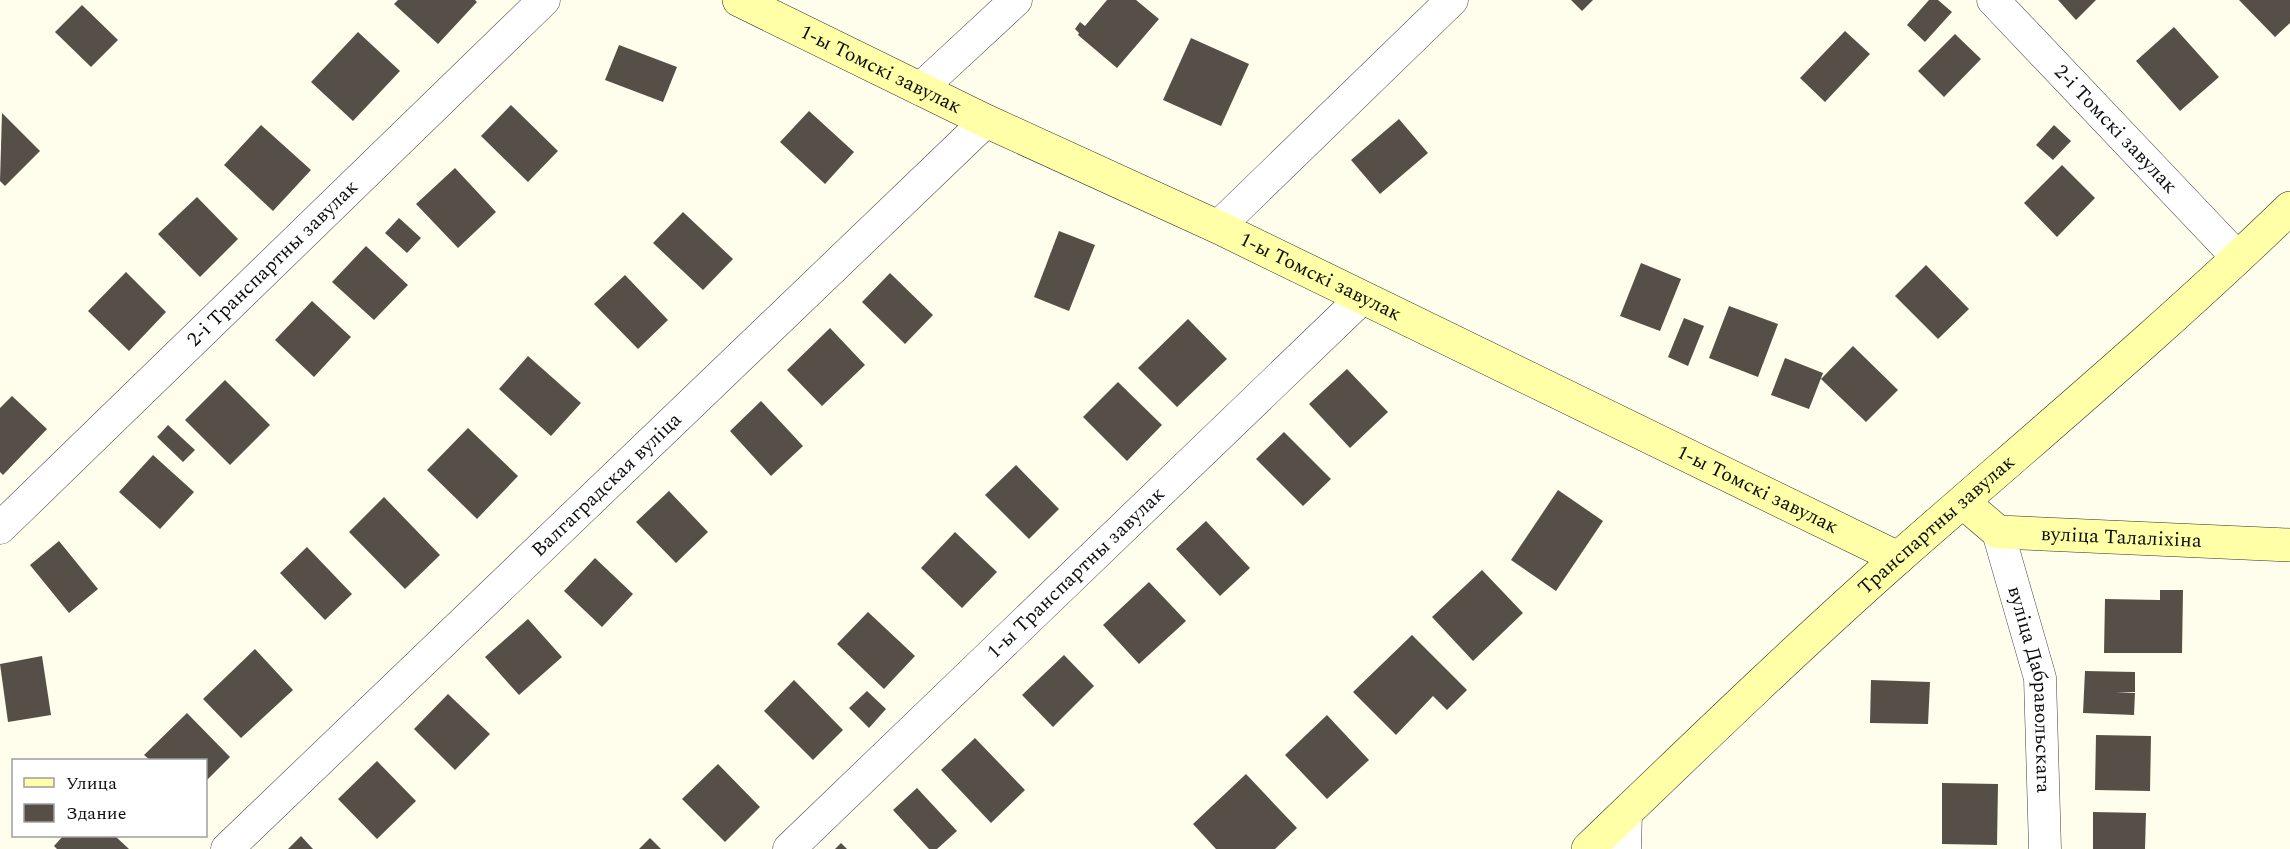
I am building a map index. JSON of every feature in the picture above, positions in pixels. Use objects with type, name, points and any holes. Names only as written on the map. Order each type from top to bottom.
[{"type":"street","name":"2-і Транспартны завулак","points":[[0,528],[544,0]]},
{"type":"street","name":"1-ы Томскі завулак","points":[[739,0],[986,121],[1218,227],[1898,558]]},
{"type":"street","points":[[920,89],[1016,0]]},
{"type":"street","points":[[1218,227],[1452,0]]},
{"type":"street","name":"2-і Томскі завулак","points":[[1993,0],[2238,258]]},
{"type":"street","name":"Валгаградская вуліца","points":[[227,849],[986,121]]},
{"type":"street","name":"Транспартны завулак","points":[[1588,849],[1898,558],[1964,503],[2238,258],[2290,208]]},
{"type":"street","name":"1-ы Транспартны завулак","points":[[789,849],[1362,298]]},
{"type":"street","points":[[1964,503],[1998,532]]},
{"type":"street","name":"вуліца Талаліхіна","points":[[1998,532],[2290,545]]},
{"type":"street","name":"вуліца Дабравольскага","points":[[1998,532],[2040,678],[2045,849]]},
{"type":"street","points":[[1625,849],[1626,812]]},
{"type":"building","points":[[398,0],[475,0],[477,2],[438,44],[394,4]]},
{"type":"building","points":[[1107,0],[1136,0],[1159,19],[1117,68],[1078,35],[1075,29],[1080,22],[1085,26]]},
{"type":"building","points":[[1571,0],[1593,0],[1582,11]]},
{"type":"building","points":[[1929,0],[1938,0],[1952,12],[1925,42],[1907,25]]},
{"type":"building","points":[[2058,0],[2096,0],[2076,20]]},
{"type":"building","points":[[2239,0],[2290,0],[2290,23],[2275,37]]},
{"type":"building","points":[[82,5],[118,40],[91,67],[55,32]]},
{"type":"building","points":[[2174,27],[2219,77],[2180,111],[2136,61]]},
{"type":"building","points":[[1845,31],[1870,54],[1825,102],[1800,78]]},
{"type":"building","points":[[358,32],[400,71],[353,121],[311,82]]},
{"type":"building","points":[[1955,34],[1981,59],[1944,97],[1918,71]]},
{"type":"building","points":[[1191,38],[1249,64],[1221,126],[1163,100]]},
{"type":"building","points":[[619,45],[677,67],[663,102],[605,80]]},
{"type":"building","points":[[511,105],[558,151],[528,182],[481,136]]},
{"type":"building","points":[[809,111],[854,152],[825,184],[780,142]]},
{"type":"building","points":[[2,113],[40,151],[5,186],[0,181]]},
{"type":"building","points":[[1399,119],[1428,153],[1380,194],[1351,160]]},
{"type":"building","points":[[261,125],[311,170],[273,211],[224,165]]},
{"type":"building","points":[[2054,125],[2071,141],[2053,160],[2036,145]]},
{"type":"building","points":[[2062,165],[2095,198],[2057,237],[2024,203]]},
{"type":"building","points":[[455,168],[496,212],[458,248],[416,204]]},
{"type":"building","points":[[197,197],[238,239],[200,277],[158,234]]},
{"type":"building","points":[[683,212],[733,259],[703,290],[653,243]]},
{"type":"building","points":[[399,218],[421,238],[407,253],[385,233]]},
{"type":"building","points":[[1059,231],[1095,245],[1069,311],[1034,297]]},
{"type":"building","points":[[366,246],[408,285],[374,320],[332,282]]},
{"type":"building","points":[[1641,263],[1681,279],[1660,331],[1620,316]]},
{"type":"building","points":[[1926,265],[1969,309],[1938,339],[1895,296]]},
{"type":"building","points":[[126,272],[166,312],[129,351],[88,311]]},
{"type":"building","points":[[890,273],[933,315],[905,344],[862,302]]},
{"type":"building","points":[[625,275],[668,320],[638,349],[594,304]]},
{"type":"building","points":[[312,301],[351,337],[314,377],[275,340]]},
{"type":"building","points":[[1729,306],[1778,324],[1758,377],[1709,358]]},
{"type":"building","points":[[1684,318],[1704,326],[1688,366],[1668,357]]},
{"type":"building","points":[[1188,319],[1227,359],[1177,407],[1138,368]]},
{"type":"building","points":[[830,328],[865,365],[822,406],[787,370]]},
{"type":"building","points":[[1853,346],[1898,390],[1866,422],[1821,379]]},
{"type":"building","points":[[528,356],[581,403],[551,436],[499,389]]},
{"type":"building","points":[[1785,358],[1823,373],[1809,409],[1771,395]]},
{"type":"building","points":[[1347,369],[1388,412],[1350,448],[1309,404]]},
{"type":"building","points":[[225,380],[270,425],[230,465],[185,420]]},
{"type":"building","points":[[1118,382],[1162,425],[1127,461],[1083,417]]},
{"type":"building","points":[[12,396],[47,429],[3,475],[0,472],[0,408]]},
{"type":"building","points":[[761,401],[803,446],[771,476],[730,431]]},
{"type":"building","points":[[168,425],[195,450],[183,462],[157,437]]},
{"type":"building","points":[[468,428],[518,476],[477,519],[427,470]]},
{"type":"building","points":[[1284,432],[1331,479],[1303,506],[1256,459]]},
{"type":"building","points":[[153,455],[194,492],[160,529],[119,492]]},
{"type":"building","points":[[1016,465],[1059,509],[1029,539],[985,495]]},
{"type":"building","points":[[1558,490],[1603,521],[1556,591],[1511,560]]},
{"type":"building","points":[[669,491],[708,532],[676,563],[636,522]]},
{"type":"building","points":[[384,497],[440,555],[405,589],[349,532]]},
{"type":"building","points":[[1206,521],[1250,568],[1220,596],[1176,549]]},
{"type":"building","points":[[955,532],[997,572],[962,608],[921,568]]},
{"type":"building","points":[[59,541],[98,589],[69,613],[30,565]]},
{"type":"building","points":[[307,547],[352,594],[325,620],[280,573]]},
{"type":"building","points":[[595,558],[633,594],[602,627],[564,591]]},
{"type":"building","points":[[1482,570],[1523,613],[1473,661],[1432,617]]},
{"type":"building","points":[[1149,582],[1186,621],[1139,664],[1103,625]]},
{"type":"building","points":[[2160,590],[2183,590],[2182,653],[2104,653],[2105,599],[2160,600]]},
{"type":"building","points":[[868,612],[915,656],[884,689],[837,644]]},
{"type":"building","points":[[528,619],[562,657],[519,695],[485,657]]},
{"type":"building","points":[[1412,635],[1467,690],[1447,710],[1433,696],[1396,735],[1353,692]]},
{"type":"building","points":[[255,649],[293,690],[241,738],[203,699]]},
{"type":"building","points":[[1064,655],[1094,686],[1053,727],[1022,695]]},
{"type":"building","points":[[42,656],[51,715],[8,722],[0,664]]},
{"type":"building","points":[[2085,671],[2135,672],[2135,692],[2116,692],[2135,693],[2134,715],[2083,713]]},
{"type":"building","points":[[794,680],[843,730],[813,760],[764,711]]},
{"type":"building","points":[[1871,680],[1930,682],[1928,724],[1870,723]]},
{"type":"building","points":[[867,691],[886,709],[869,728],[849,708]]},
{"type":"building","points":[[448,694],[490,734],[455,770],[414,729]]},
{"type":"building","points":[[187,713],[230,757],[207,780],[207,759],[149,759],[144,755]]},
{"type":"building","points":[[1327,715],[1369,760],[1327,799],[1285,755]]},
{"type":"building","points":[[2096,735],[2151,736],[2150,791],[2095,790]]},
{"type":"building","points":[[975,738],[1025,790],[991,823],[941,770]]},
{"type":"building","points":[[377,761],[416,801],[377,839],[338,799]]},
{"type":"building","points":[[718,764],[760,807],[725,842],[682,799]]},
{"type":"building","points":[[1246,774],[1297,828],[1275,849],[1216,849],[1193,824]]},
{"type":"building","points":[[1942,783],[1998,784],[1997,845],[1942,844]]},
{"type":"building","points":[[917,788],[957,831],[937,849],[929,849],[893,810]]},
{"type":"building","points":[[2093,812],[2146,813],[2145,849],[2093,849]]},
{"type":"building","points":[[301,836],[313,849],[288,849]]},
{"type":"building","points":[[62,837],[116,837],[129,849],[57,849],[54,846]]},
{"type":"building","points":[[650,838],[661,849],[639,849]]},
{"type":"building","points":[[841,843],[847,849],[835,849]]}]
